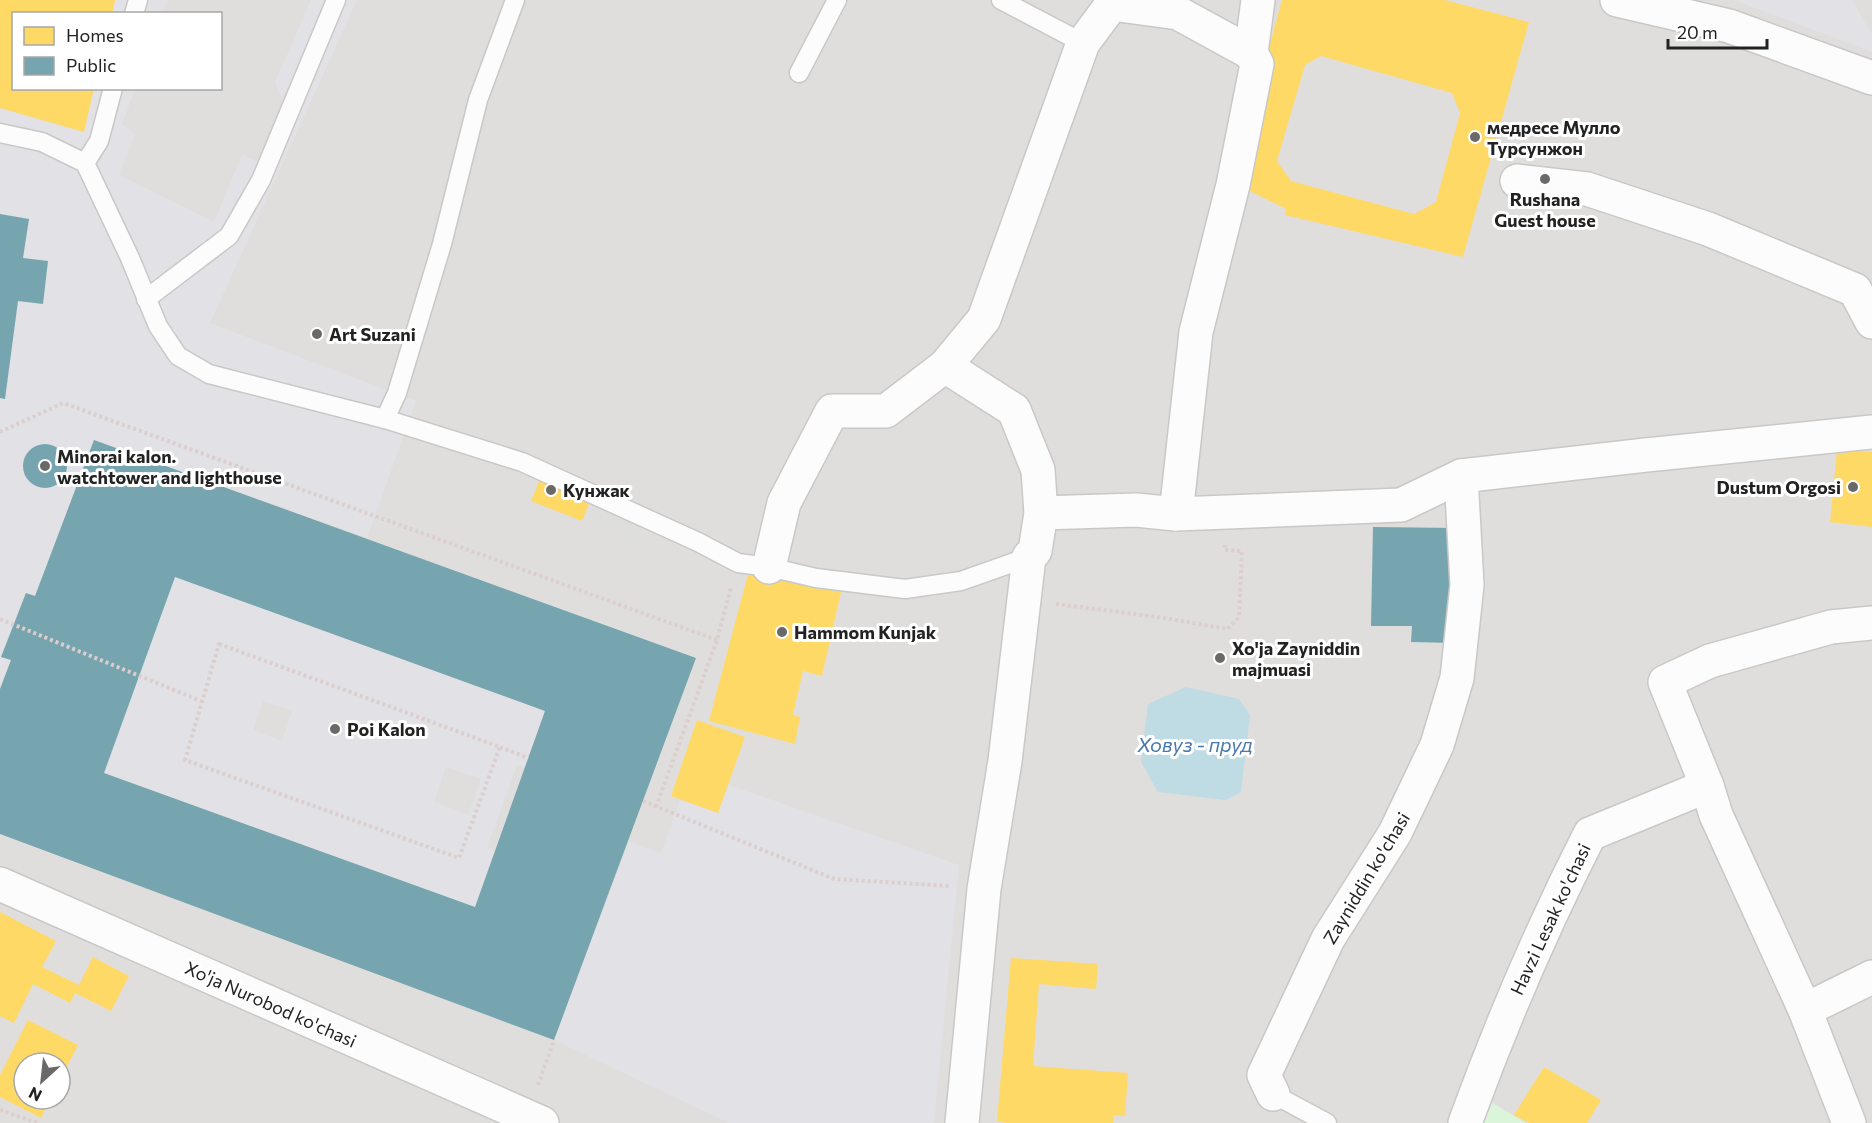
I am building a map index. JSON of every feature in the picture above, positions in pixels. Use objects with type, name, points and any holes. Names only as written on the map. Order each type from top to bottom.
[{"type":"street","points":[[1251,53],[1258,0]]},
{"type":"street","points":[[1617,0],[1729,26],[1872,78]]},
{"type":"street","points":[[753,565],[832,411],[886,411],[945,366],[984,319],[1083,43],[1112,4],[1178,13],[1251,53],[1257,64],[1233,185],[1196,332],[1176,514]]},
{"type":"street","points":[[1517,181],[1587,189],[1708,229],[1855,290],[1872,322]]},
{"type":"street","points":[[945,366],[1014,410],[1038,470],[1041,513],[1035,551],[1029,557],[1005,761],[984,889],[962,1123]]},
{"type":"street","points":[[1041,513],[1136,510],[1176,514],[1401,505],[1461,476],[1646,454],[1872,432]]},
{"type":"street","name":"Zayniddin ko'chasi","points":[[1272,1094],[1264,1075],[1323,949],[1395,833],[1437,745],[1457,678],[1467,585],[1466,529],[1461,476]]},
{"type":"street","points":[[1849,1123],[1805,1010],[1716,815],[1707,786],[1665,682],[1710,661],[1831,627],[1872,623]]},
{"type":"street","name":"Havzi Lesak ko'chasi","points":[[1465,1123],[1514,994],[1552,908],[1590,834],[1707,786]]},
{"type":"street","name":"Xo'ja Nurobod ko'chasi","points":[[0,884],[534,1120]]},
{"type":"street","points":[[1805,1010],[1872,977]]},
{"type":"lane","points":[[146,298],[229,236],[261,180],[336,0]]},
{"type":"lane","points":[[385,419],[397,393],[438,255],[478,100],[515,0]]},
{"type":"lane","points":[[799,73],[837,0]]},
{"type":"lane","points":[[1001,0],[1083,43]]},
{"type":"lane","points":[[85,164],[99,141],[112,90]]},
{"type":"lane","points":[[0,133],[42,142],[85,164],[125,247],[158,326],[178,356],[209,374],[385,419],[522,462],[753,565],[816,578],[905,589],[961,581],[1029,557]]},
{"type":"lane","points":[[1272,1094],[1327,1123]]},
{"type":"path","points":[[0,432],[63,403],[717,639]]},
{"type":"path","points":[[1023,600],[1228,628],[1239,617],[1242,551],[1225,550],[1225,512]]},
{"type":"path","points":[[656,807],[717,639],[753,565]]},
{"type":"path","points":[[0,619],[201,701]]},
{"type":"path","points":[[500,747],[459,858],[185,760],[219,644],[500,747],[528,758]]},
{"type":"path","points":[[643,801],[834,879],[984,889]]},
{"type":"path","points":[[534,1120],[554,1040]]},
{"type":"path","points":[[0,1110],[38,1123]]},
{"type":"shaded area","points":[[0,0],[1872,0],[1872,1123],[0,1123]]},
{"type":"shaded area","points":[[115,0],[168,0],[163,12],[112,12]]},
{"type":"shaded area","points":[[311,0],[357,0],[210,323],[416,401],[367,538],[94,440],[35,596],[25,593],[1,656],[11,660],[0,689],[0,398],[5,398],[18,301],[43,303],[47,261],[23,258],[28,219],[0,214],[0,108],[84,132],[94,90],[135,90],[122,124],[135,134],[119,175],[214,222],[242,155],[259,162],[284,104],[275,82]]},
{"type":"shaded area","points":[[1734,0],[1852,0],[1872,34],[1872,52]]},
{"type":"shaded area","points":[[595,505],[649,527],[643,543],[588,521]]},
{"type":"shaded area","points":[[175,577],[545,711],[525,768],[517,765],[487,847],[495,850],[475,907],[104,773]],"holes":[[[263,701],[292,711],[282,741],[253,730]],[[446,767],[481,779],[468,815],[434,802]]]},
{"type":"shaded area","points":[[729,785],[959,865],[934,1123],[729,1123],[554,1040],[629,841],[661,853],[680,800],[718,813]]},
{"type":"green space","points":[[1484,1098],[1526,1123],[1475,1123]]},
{"type":"water","name":"Ховуз - пруд","points":[[1186,687],[1239,699],[1250,715],[1241,792],[1226,800],[1158,792],[1141,762],[1148,704]]},
{"type":"building: Homes","points":[[0,0],[115,0],[112,12],[12,12],[12,90],[94,90],[84,132],[0,108]]},
{"type":"building: Homes","name":"медресе Мулло Турсунжон","points":[[1282,0],[1445,0],[1529,22],[1463,257],[1285,215],[1286,209],[1238,185],[1274,60],[1266,58]],"holes":[[[1321,56],[1452,93],[1460,113],[1436,202],[1414,214],[1291,181],[1277,161],[1305,65]]]},
{"type":"building: Homes","name":"Dustum Orgosi","points":[[1837,451],[1872,452],[1872,527],[1830,522]]},
{"type":"building: Homes","name":"Кунжак","points":[[540,479],[590,501],[582,521],[531,501]]},
{"type":"building: Homes","name":"Hammom Kunjak","points":[[748,574],[841,592],[822,676],[803,671],[793,715],[800,717],[795,744],[709,721]]},
{"type":"building: Homes","points":[[697,720],[745,737],[718,813],[671,796]]},
{"type":"building: Homes","points":[[0,912],[56,941],[42,967],[79,985],[93,957],[129,976],[111,1011],[75,993],[70,1003],[33,984],[14,1023],[0,1016]]},
{"type":"building: Homes","points":[[1011,958],[1098,964],[1096,989],[1039,984],[1033,1066],[1128,1073],[1125,1116],[1114,1115],[1113,1123],[1006,1123],[997,1121]]},
{"type":"building: Homes","points":[[28,1020],[78,1045],[72,1057],[72,1051],[12,1051]]},
{"type":"building: Homes","points":[[12,1051],[12,1103],[0,1097],[0,1075]]},
{"type":"building: Homes","points":[[1544,1067],[1601,1100],[1587,1123],[1529,1123],[1514,1115]]},
{"type":"building: Homes","points":[[27,1111],[44,1111],[41,1118]]},
{"type":"building: Public","points":[[0,214],[29,219],[23,258],[48,261],[43,304],[18,301],[5,399],[0,398]]},
{"type":"building: Public","name":"Poi Kalon","points":[[94,440],[696,658],[554,1040],[0,834],[0,689],[11,660],[1,657],[26,593],[35,596]],"holes":[[[175,577],[545,711],[475,907],[104,773]]]},
{"type":"building: Public","points":[[45,444],[61,450],[67,466],[61,482],[45,488],[29,482],[23,466],[29,450]]},
{"type":"building: Public","points":[[1373,527],[1457,528],[1455,643],[1411,642],[1412,626],[1371,626]]},
{"type":"place","name":"медресе Мулло Турсунжон","points":[[1475,137]]},
{"type":"place","name":"Rushana Guest house","points":[[1545,179]]},
{"type":"place","name":"Art Suzani","points":[[317,334]]},
{"type":"place","name":"Minorai kalon. watchtower and lighthouse","points":[[45,466]]},
{"type":"place","name":"Dustum Orgosi","points":[[1853,487]]},
{"type":"place","name":"Кунжак","points":[[551,490]]},
{"type":"place","name":"Hammom Kunjak","points":[[782,632]]},
{"type":"place","name":"Xo'ja Zayniddin majmuasi","points":[[1220,658]]},
{"type":"place","name":"Poi Kalon","points":[[335,729]]}]
